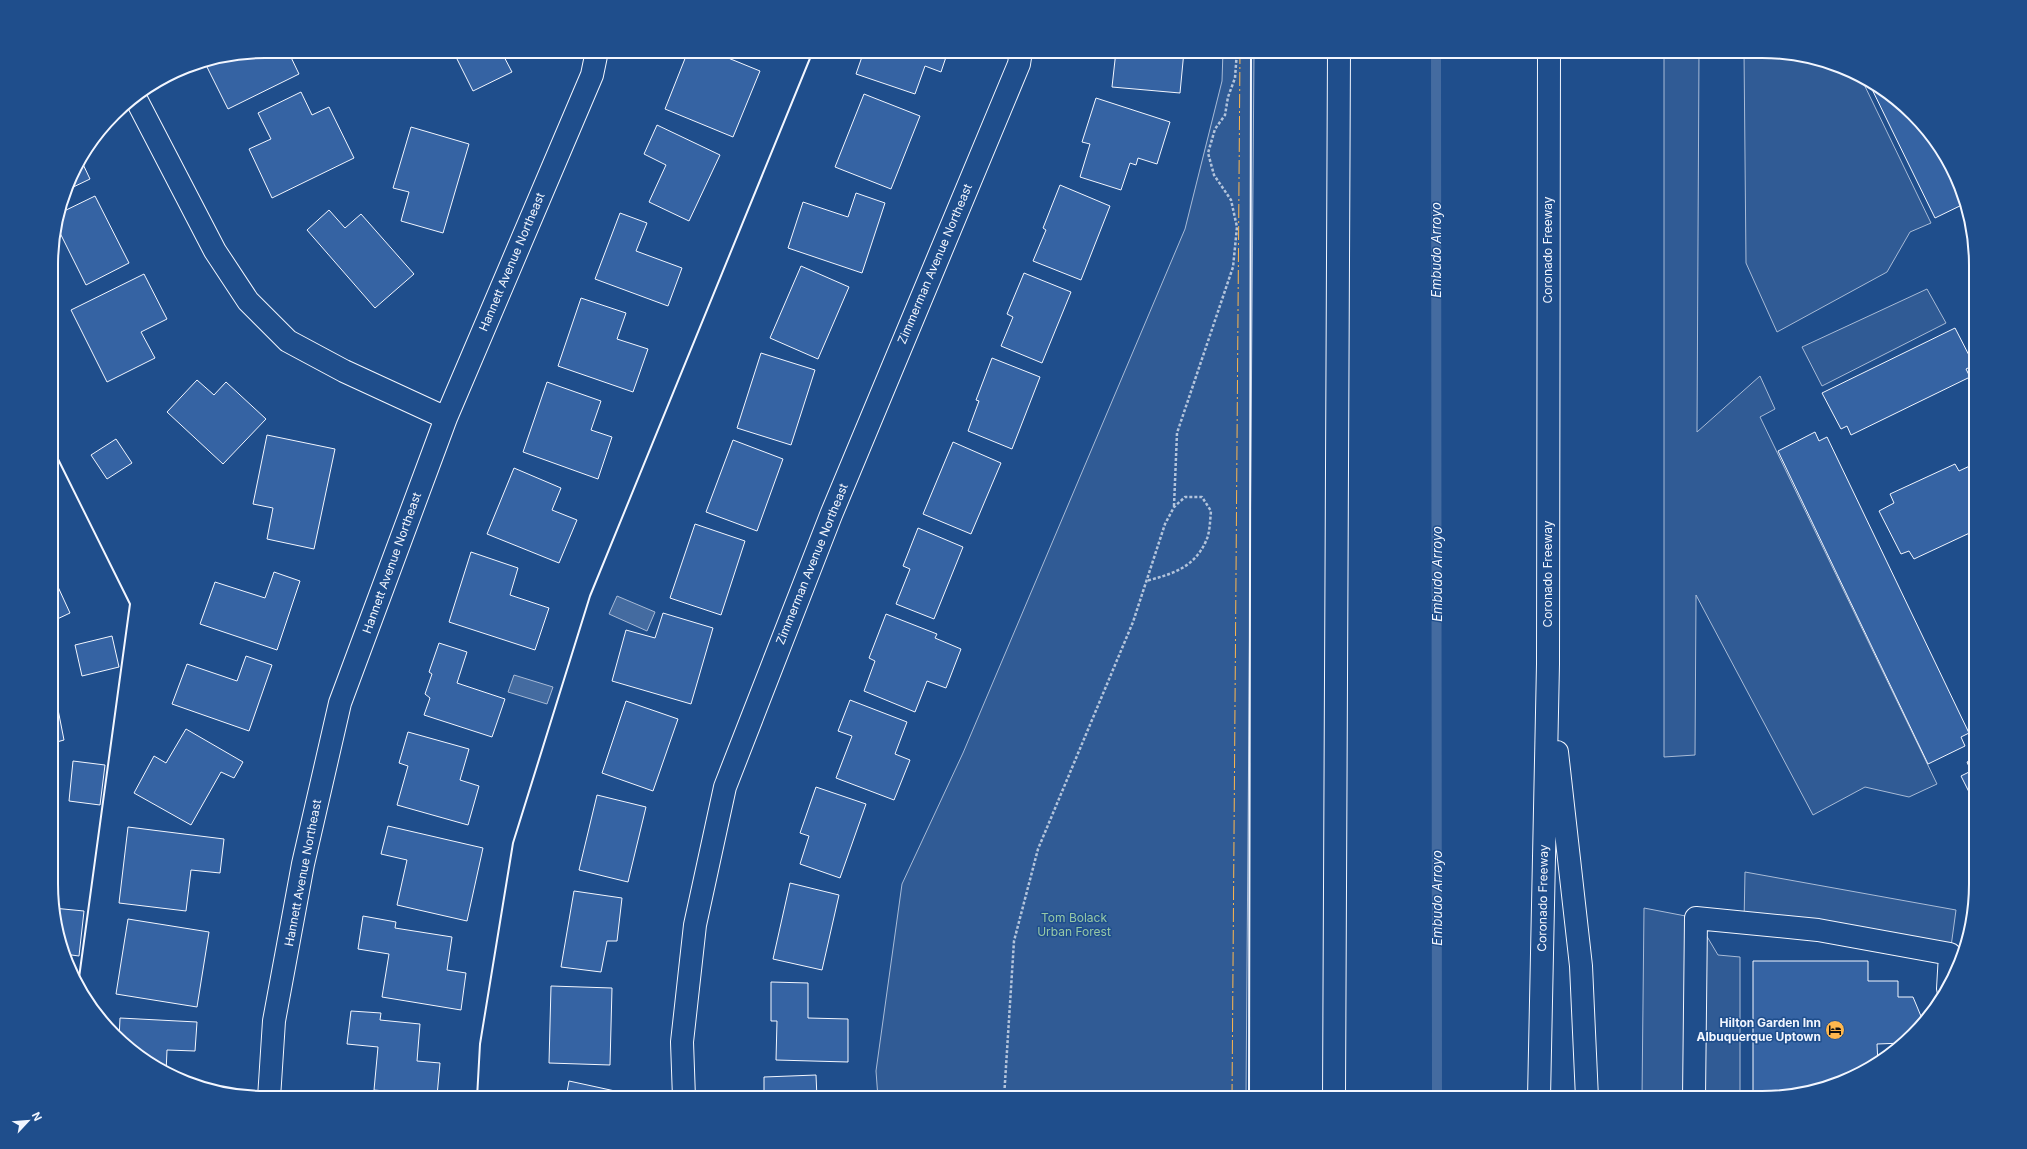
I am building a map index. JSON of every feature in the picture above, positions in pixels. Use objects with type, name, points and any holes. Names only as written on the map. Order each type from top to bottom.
[{"type":"main road","name":"Hannett Avenue Northeast","points":[[269,1091],[274,1021],[304,864],[340,702],[446,418],[592,75],[596,58]]},
{"type":"main road","name":"Zimmerman Avenue Northeast","points":[[684,1091],[682,1042],[695,925],[725,787],[831,515],[1019,64],[1020,58]]},
{"type":"main road","points":[[1334,1091],[1339,58]]},
{"type":"main road","name":"Coronado Freeway","points":[[1539,1091],[1548,664],[1549,58]]},
{"type":"main road","points":[[138,102],[215,251],[248,301],[288,341],[344,371],[446,418]]},
{"type":"main road","points":[[1548,664],[1581,966],[1587,1091]]},
{"type":"main road","points":[[1694,1091],[1696,918],[1818,930],[1950,954],[1949,974]]},
{"type":"path","points":[[1174,507],[1177,433],[1233,267],[1238,227],[1231,200],[1214,175],[1208,154],[1215,129],[1224,115],[1228,97],[1235,78],[1236,58]]},
{"type":"path","points":[[1004,1091],[1014,941],[1038,849],[1132,622],[1165,524],[1174,507],[1185,497],[1202,497],[1211,511],[1206,541],[1190,564],[1169,575],[1146,581]]},
{"type":"shaded area","name":"Tom Bolack Urban Forest","points":[[1223,58],[1254,58],[1246,1091],[877,1091],[876,1071],[902,884],[963,753],[1185,229],[1222,81]]},
{"type":"shaded area","points":[[1664,58],[1699,58],[1697,432],[1760,376],[1775,409],[1760,417],[1937,784],[1909,797],[1865,787],[1813,815],[1696,595],[1695,755],[1664,757]]},
{"type":"shaded area","points":[[1744,58],[1776,58],[1803,62],[1829,69],[1854,79],[1864,85],[1931,223],[1910,232],[1887,272],[1777,332],[1746,263]]},
{"type":"shaded area","points":[[1927,289],[1946,323],[1822,386],[1802,347]]},
{"type":"shaded area","points":[[617,596],[655,612],[647,631],[609,614]]},
{"type":"shaded area","points":[[514,675],[553,687],[547,704],[508,692]]},
{"type":"shaded area","points":[[1745,872],[1956,910],[1950,954],[1744,923]]},
{"type":"shaded area","points":[[1644,908],[1696,918],[1718,955],[1740,957],[1740,1091],[1642,1091]]},
{"type":"building","points":[[251,58],[291,58],[299,74],[228,109],[207,66]]},
{"type":"building","points":[[456,58],[505,58],[512,72],[473,91]]},
{"type":"building","points":[[685,58],[728,58],[760,71],[733,137],[665,109]]},
{"type":"building","points":[[862,58],[946,58],[941,72],[925,66],[915,94],[856,74]]},
{"type":"building","points":[[1115,58],[1183,58],[1180,93],[1112,87]]},
{"type":"building","points":[[1872,90],[1899,109],[1918,128],[1948,173],[1960,206],[1935,218]]},
{"type":"building","points":[[301,92],[312,115],[329,107],[354,158],[272,198],[249,149],[271,139],[258,113]]},
{"type":"building","points":[[864,94],[920,116],[891,189],[835,167]]},
{"type":"building","points":[[1096,98],[1170,122],[1157,164],[1138,158],[1136,165],[1130,163],[1121,190],[1080,177],[1090,144],[1082,142]]},
{"type":"building","points":[[657,125],[720,155],[689,221],[649,202],[666,165],[644,154]]},
{"type":"building","points":[[411,127],[469,144],[443,233],[401,221],[409,192],[393,188]]},
{"type":"building","points":[[84,165],[90,179],[74,187]]},
{"type":"building","points":[[1060,185],[1110,206],[1081,280],[1033,261],[1046,230],[1043,228]]},
{"type":"building","points":[[856,193],[885,203],[862,273],[788,248],[803,202],[848,217]]},
{"type":"building","points":[[95,196],[129,263],[86,285],[61,234],[65,210]]},
{"type":"building","points":[[329,210],[345,228],[361,214],[414,274],[375,308],[307,230]]},
{"type":"building","points":[[620,213],[647,223],[636,251],[682,268],[668,306],[595,279]]},
{"type":"building","points":[[801,266],[849,287],[818,359],[770,338]]},
{"type":"building","points":[[1024,273],[1071,292],[1042,363],[1001,346],[1013,317],[1007,314]]},
{"type":"building","points":[[144,274],[167,319],[141,332],[155,358],[107,382],[71,310]]},
{"type":"building","points":[[581,298],[626,313],[617,339],[648,349],[633,392],[558,366]]},
{"type":"building","points":[[1955,328],[1969,355],[1969,368],[1966,369],[1969,377],[1851,435],[1847,426],[1841,429],[1822,393]]},
{"type":"building","points":[[761,353],[815,370],[791,445],[737,428]]},
{"type":"building","points":[[992,358],[1040,377],[1012,449],[968,431],[979,401],[976,400]]},
{"type":"building","points":[[197,380],[214,395],[226,382],[266,419],[223,464],[167,412]]},
{"type":"building","points":[[547,382],[601,401],[591,430],[612,437],[598,479],[523,452]]},
{"type":"building","points":[[1815,432],[1819,441],[1827,437],[1969,733],[1961,737],[1965,746],[1928,764],[1778,451]]},
{"type":"building","points":[[267,435],[335,449],[314,549],[267,539],[273,508],[253,504]]},
{"type":"building","points":[[116,439],[132,463],[107,479],[91,455]]},
{"type":"building","points":[[733,440],[783,459],[757,531],[706,512]]},
{"type":"building","points":[[953,442],[1001,463],[971,534],[923,514]]},
{"type":"building","points":[[1955,464],[1959,471],[1969,466],[1969,533],[1914,559],[1909,551],[1901,554],[1879,511],[1894,503],[1890,494]]},
{"type":"building","points":[[514,468],[561,488],[552,510],[577,520],[559,563],[487,534]]},
{"type":"building","points":[[695,524],[745,541],[721,615],[670,598]]},
{"type":"building","points":[[918,528],[963,547],[934,619],[896,604],[910,569],[903,566]]},
{"type":"building","points":[[471,552],[518,568],[510,595],[549,608],[535,650],[449,622]]},
{"type":"building","points":[[274,572],[300,581],[277,650],[200,624],[215,582],[265,598]]},
{"type":"building","points":[[58,587],[70,613],[58,619]]},
{"type":"building","points":[[663,613],[713,628],[691,704],[612,681],[626,630],[655,638]]},
{"type":"building","points":[[886,614],[937,634],[935,638],[961,649],[946,688],[927,681],[915,712],[864,691],[875,661],[869,658]]},
{"type":"building","points":[[112,636],[119,667],[82,676],[75,645]]},
{"type":"building","points":[[439,643],[467,652],[457,683],[505,699],[492,737],[424,715],[430,698],[425,694],[432,674],[429,672]]},
{"type":"building","points":[[246,656],[272,665],[249,731],[172,704],[187,664],[237,681]]},
{"type":"building","points":[[850,700],[907,722],[895,754],[910,760],[894,800],[836,778],[852,736],[838,731]]},
{"type":"building","points":[[626,701],[678,719],[653,791],[602,773]]},
{"type":"building","points":[[58,709],[64,740],[58,742]]},
{"type":"building","points":[[186,729],[243,762],[234,778],[221,772],[191,825],[134,793],[154,756],[166,763]]},
{"type":"building","points":[[408,732],[469,749],[460,780],[479,786],[468,825],[397,805],[408,766],[399,763]]},
{"type":"building","points":[[73,761],[105,765],[100,805],[69,801]]},
{"type":"building","points":[[1969,772],[1969,792],[1961,776]]},
{"type":"building","points":[[816,787],[866,804],[840,878],[800,864],[809,836],[800,833]]},
{"type":"building","points":[[597,795],[646,807],[628,882],[579,870]]},
{"type":"building","points":[[388,826],[483,848],[467,921],[397,905],[407,860],[381,854]]},
{"type":"building","points":[[128,827],[224,839],[220,873],[191,870],[186,911],[119,903]]},
{"type":"building","points":[[790,883],[839,895],[822,970],[773,959]]},
{"type":"building","points":[[574,891],[622,898],[617,941],[607,941],[601,972],[561,967]]},
{"type":"building","points":[[60,909],[84,911],[79,956],[71,955],[69,951],[62,925]]},
{"type":"building","points":[[363,916],[396,922],[395,928],[452,937],[447,970],[466,973],[461,1010],[382,997],[389,954],[358,949]]},
{"type":"building","points":[[128,919],[209,932],[197,1007],[116,994]]},
{"type":"building","name":"Hilton Garden Inn Albuquerque Uptown","points":[[1753,961],[1868,961],[1868,981],[1898,981],[1898,997],[1913,997],[1921,1017],[1894,1043],[1877,1044],[1878,1056],[1866,1063],[1854,1070],[1816,1084],[1776,1091],[1753,1091]]},
{"type":"building","points":[[771,982],[808,983],[808,1018],[848,1019],[848,1062],[776,1060],[777,1021],[771,1021]]},
{"type":"building","points":[[551,986],[612,988],[610,1065],[549,1063]]},
{"type":"building","points":[[351,1011],[381,1013],[380,1020],[420,1024],[417,1061],[440,1063],[437,1091],[374,1090],[378,1047],[347,1044]]},
{"type":"building","points":[[120,1018],[197,1022],[195,1051],[167,1050],[166,1066],[128,1040],[119,1030]]},
{"type":"building","points":[[816,1075],[817,1091],[764,1091],[764,1077]]},
{"type":"building","points":[[569,1081],[615,1091],[567,1091]]},
{"type":"waterway","name":"Embudo Arroyo","points":[[1436,58],[1437,1091]]},
{"type":"wall","points":[[477,1091],[480,1044],[513,843],[590,596],[810,58]]},
{"type":"wall","points":[[1249,1091],[1251,58]]},
{"type":"wall","points":[[58,459],[130,604],[79,976]]},
{"type":"power","points":[[1232,1091],[1240,58]]},
{"type":"place","name":"Hilton Garden Inn Albuquerque Uptown","points":[[1835,1030]]}]
